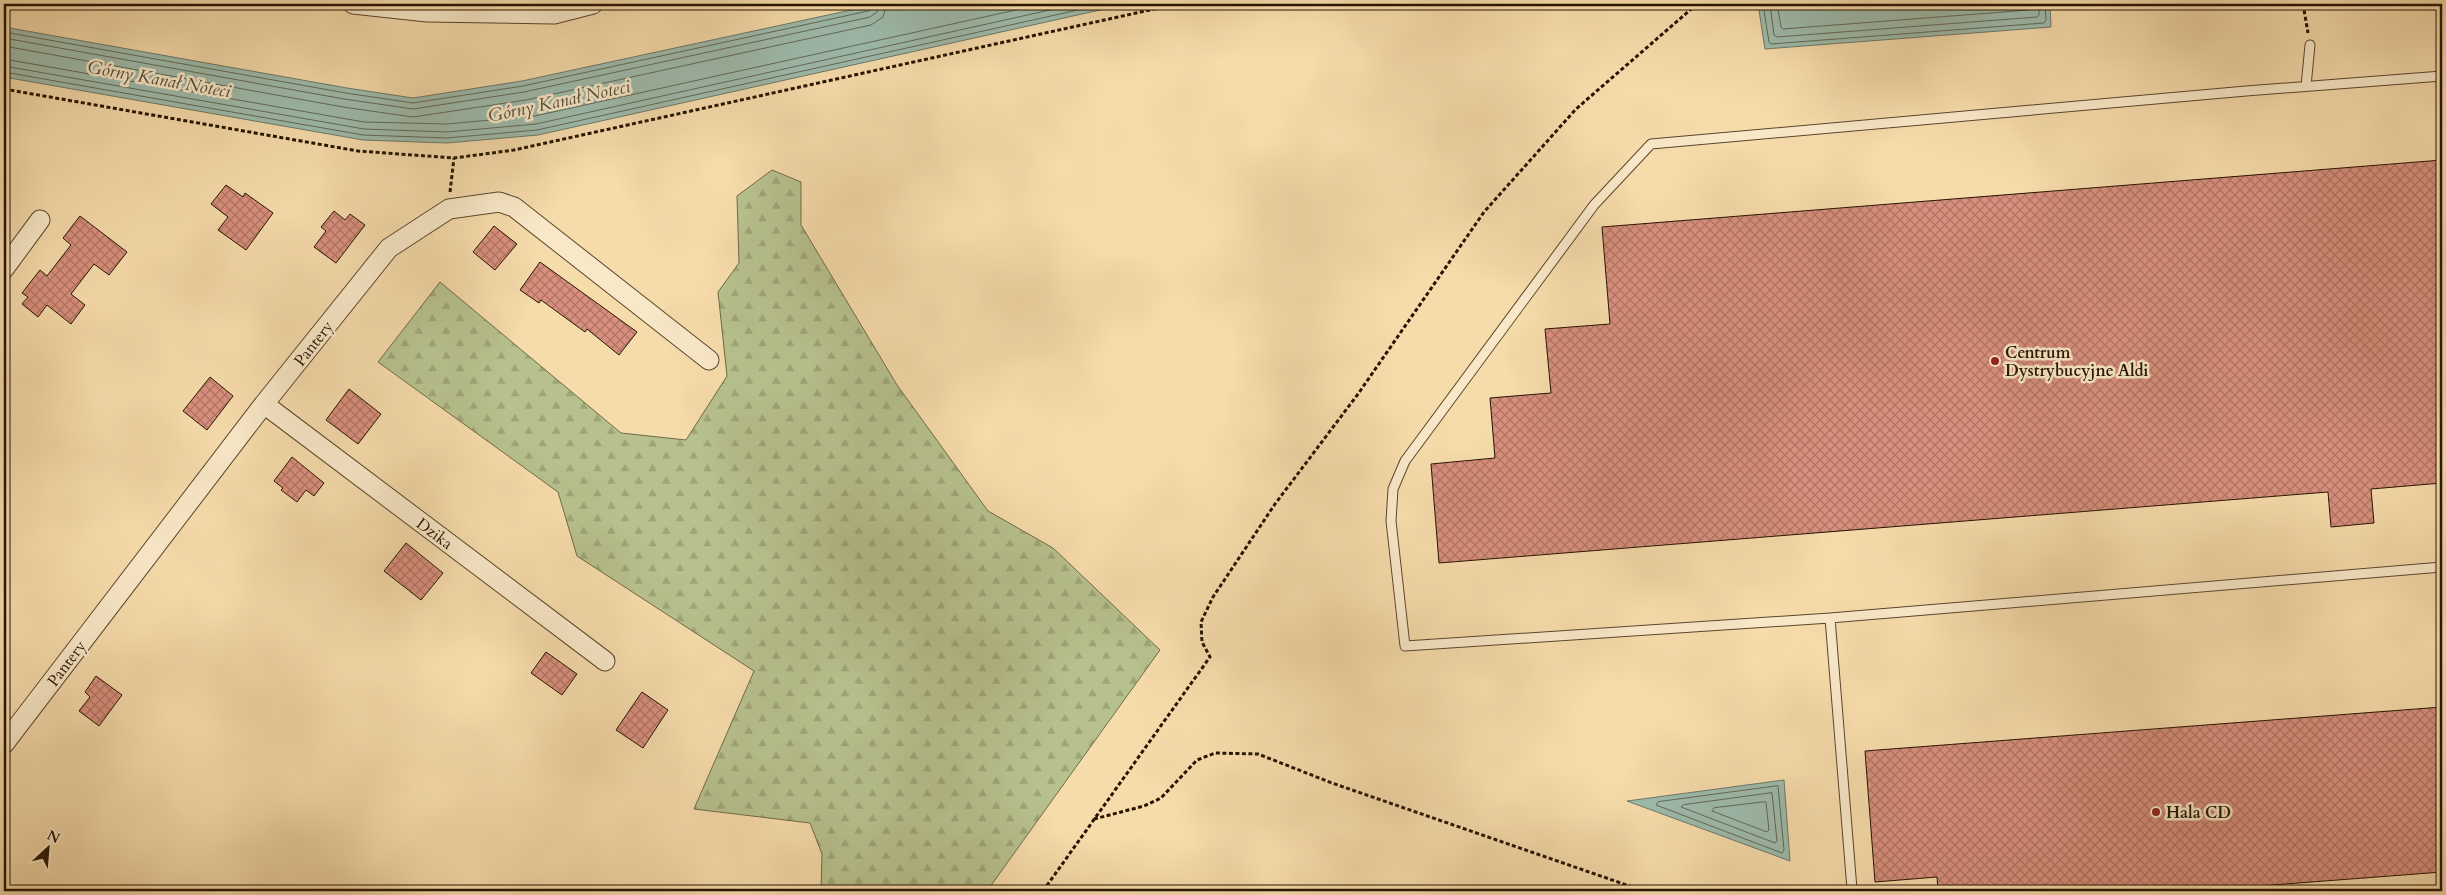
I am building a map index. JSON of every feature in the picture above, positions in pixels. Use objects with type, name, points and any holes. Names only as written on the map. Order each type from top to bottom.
[{"type":"street","points":[[353,4],[427,12],[554,14],[593,4]]},
{"type":"street","name":"Pantery","points":[[4,744],[264,404],[389,248],[449,209],[498,202],[514,207],[709,360]]},
{"type":"street","points":[[4,269],[40,220]]},
{"type":"street","name":"Dzika","points":[[264,404],[605,661]]},
{"type":"lane","points":[[2306,86],[2310,45]]},
{"type":"lane","points":[[2442,76],[2306,86],[1651,144],[1594,205],[1405,461],[1393,490],[1391,521],[1405,646],[1830,618],[2442,567]]},
{"type":"lane","points":[[1830,618],[1852,889],[1856,891]]},
{"type":"path","points":[[4,89],[358,151],[454,158],[514,150],[1177,4]]},
{"type":"path","points":[[1043,891],[1210,658],[1202,642],[1201,622],[1213,597],[1276,504],[1358,394],[1484,212],[1576,109],[1697,4]]},
{"type":"path","points":[[2304,4],[2310,45]]},
{"type":"path","points":[[449,209],[454,158]]},
{"type":"path","points":[[1094,820],[1144,806],[1161,798],[1197,760],[1215,753],[1258,754],[1332,783],[1644,891]]},
{"type":"green space","points":[[772,170],[801,182],[801,225],[897,385],[988,511],[1053,548],[1160,650],[987,891],[821,891],[822,854],[810,823],[694,809],[754,671],[577,556],[558,492],[378,362],[440,282],[621,433],[686,440],[727,376],[718,292],[739,263],[737,196]]},
{"type":"water","name":"Górny Kanał Noteci","points":[[879,4],[1127,4],[538,135],[447,143],[363,140],[4,77],[4,27],[413,98],[522,81]]},
{"type":"water","points":[[1758,4],[2050,4],[2051,27],[1765,49]]},
{"type":"water","points":[[1784,780],[1790,861],[1627,801]]},
{"type":"building","name":"Centrum Dystrybucyjne Aldi","points":[[2442,160],[2442,483],[2371,489],[2374,523],[2331,527],[2328,492],[1439,563],[1431,464],[1495,458],[1490,398],[1551,393],[1545,329],[1610,324],[1602,227]]},
{"type":"building","points":[[226,185],[243,197],[245,193],[273,213],[246,250],[218,230],[228,217],[211,204]]},
{"type":"building","points":[[334,211],[345,220],[350,214],[365,225],[336,263],[314,247],[326,231],[321,227]]},
{"type":"building","points":[[80,216],[127,252],[109,275],[94,264],[71,294],[85,305],[71,324],[47,305],[38,317],[22,304],[28,297],[22,293],[40,270],[47,276],[71,245],[63,238]]},
{"type":"building","points":[[494,226],[517,244],[495,270],[473,252]]},
{"type":"building","points":[[540,262],[637,332],[619,355],[587,329],[585,332],[541,300],[539,303],[520,290]]},
{"type":"building","points":[[210,377],[233,396],[207,430],[183,411]]},
{"type":"building","points":[[349,389],[381,414],[358,444],[326,420]]},
{"type":"building","points":[[292,457],[324,483],[314,496],[306,490],[297,502],[281,490],[283,488],[274,481]]},
{"type":"building","points":[[406,543],[443,573],[421,600],[384,571]]},
{"type":"building","points":[[546,652],[577,674],[562,695],[531,673]]},
{"type":"building","points":[[96,676],[122,695],[99,726],[79,711],[90,697],[85,692]]},
{"type":"building","points":[[642,692],[668,710],[643,748],[616,730]]},
{"type":"building","name":"Hala CD","points":[[2442,707],[2442,872],[2194,891],[1938,891],[1937,877],[1875,882],[1865,751]]},
{"type":"place","name":"Centrum Dystrybucyjne Aldi","points":[[1995,361]]},
{"type":"place","name":"Hala CD","points":[[2156,812]]}]
